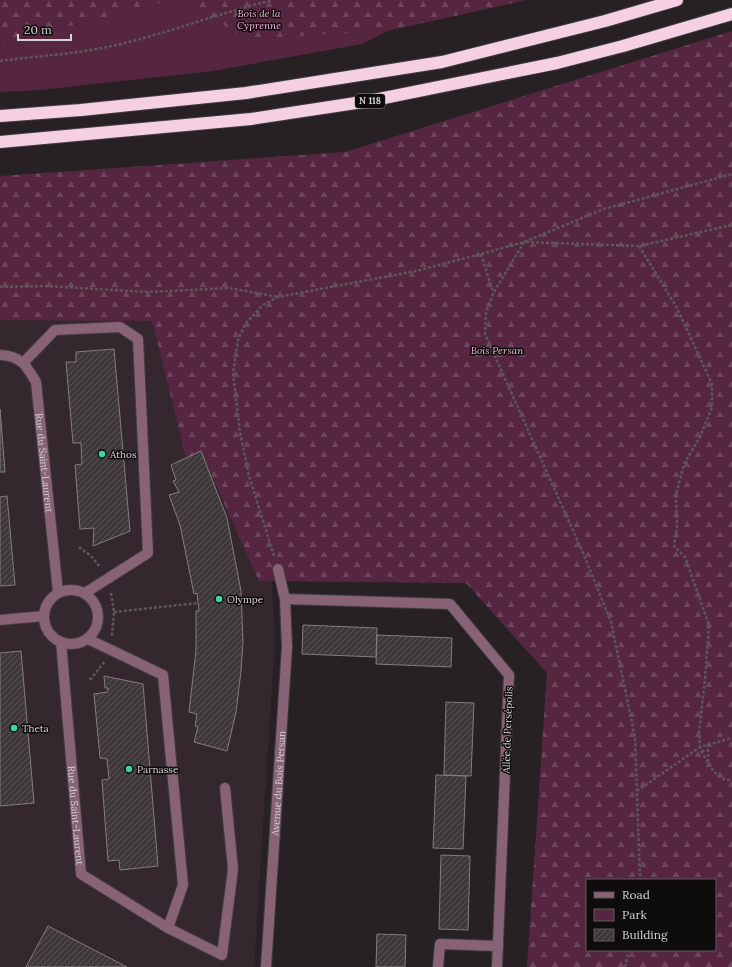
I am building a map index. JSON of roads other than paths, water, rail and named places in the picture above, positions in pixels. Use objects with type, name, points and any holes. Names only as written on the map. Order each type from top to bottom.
[{"type":"highway","points":[[0,116],[81,110],[246,93],[442,62],[606,21],[677,0]]},
{"type":"highway","name":"N 118","points":[[0,142],[251,119],[369,101],[556,63],[732,14]]},
{"type":"street","points":[[0,355],[7,355],[24,362],[55,330],[120,327],[138,339],[148,553],[85,593]]},
{"type":"street","name":"Rue du Saint-Laurent","points":[[24,362],[36,382],[58,592]]},
{"type":"street","name":"Avenue du Bois Persan","points":[[266,967],[287,647],[285,599],[278,569]]},
{"type":"street","points":[[67,589],[76,589],[85,593],[95,602],[99,615],[98,624],[88,639],[79,643],[70,644],[61,642],[48,632],[44,616],[46,606],[50,598],[58,592],[67,589]]},
{"type":"street","name":"Allée de Persépolis","points":[[285,599],[450,604],[509,675],[497,967]]},
{"type":"street","points":[[0,620],[44,616]]},
{"type":"street","points":[[88,639],[163,675],[183,885],[168,928]]},
{"type":"street","name":"Rue du Saint-Laurent","points":[[61,642],[81,874],[168,928],[222,955],[232,869],[225,788]]},
{"type":"street","points":[[438,967],[440,944],[498,946]]},
{"type":"place","name":"Athos","points":[[102,454]]},
{"type":"place","name":"Olympe","points":[[219,599]]},
{"type":"place","name":"Theta","points":[[14,728]]},
{"type":"place","name":"Parnasse","points":[[129,769]]},
{"type":"park label","name":"Bois de la Cyprenne","points":[[259,18]]},
{"type":"park label","name":"Bois Persan","points":[[497,350]]}]
